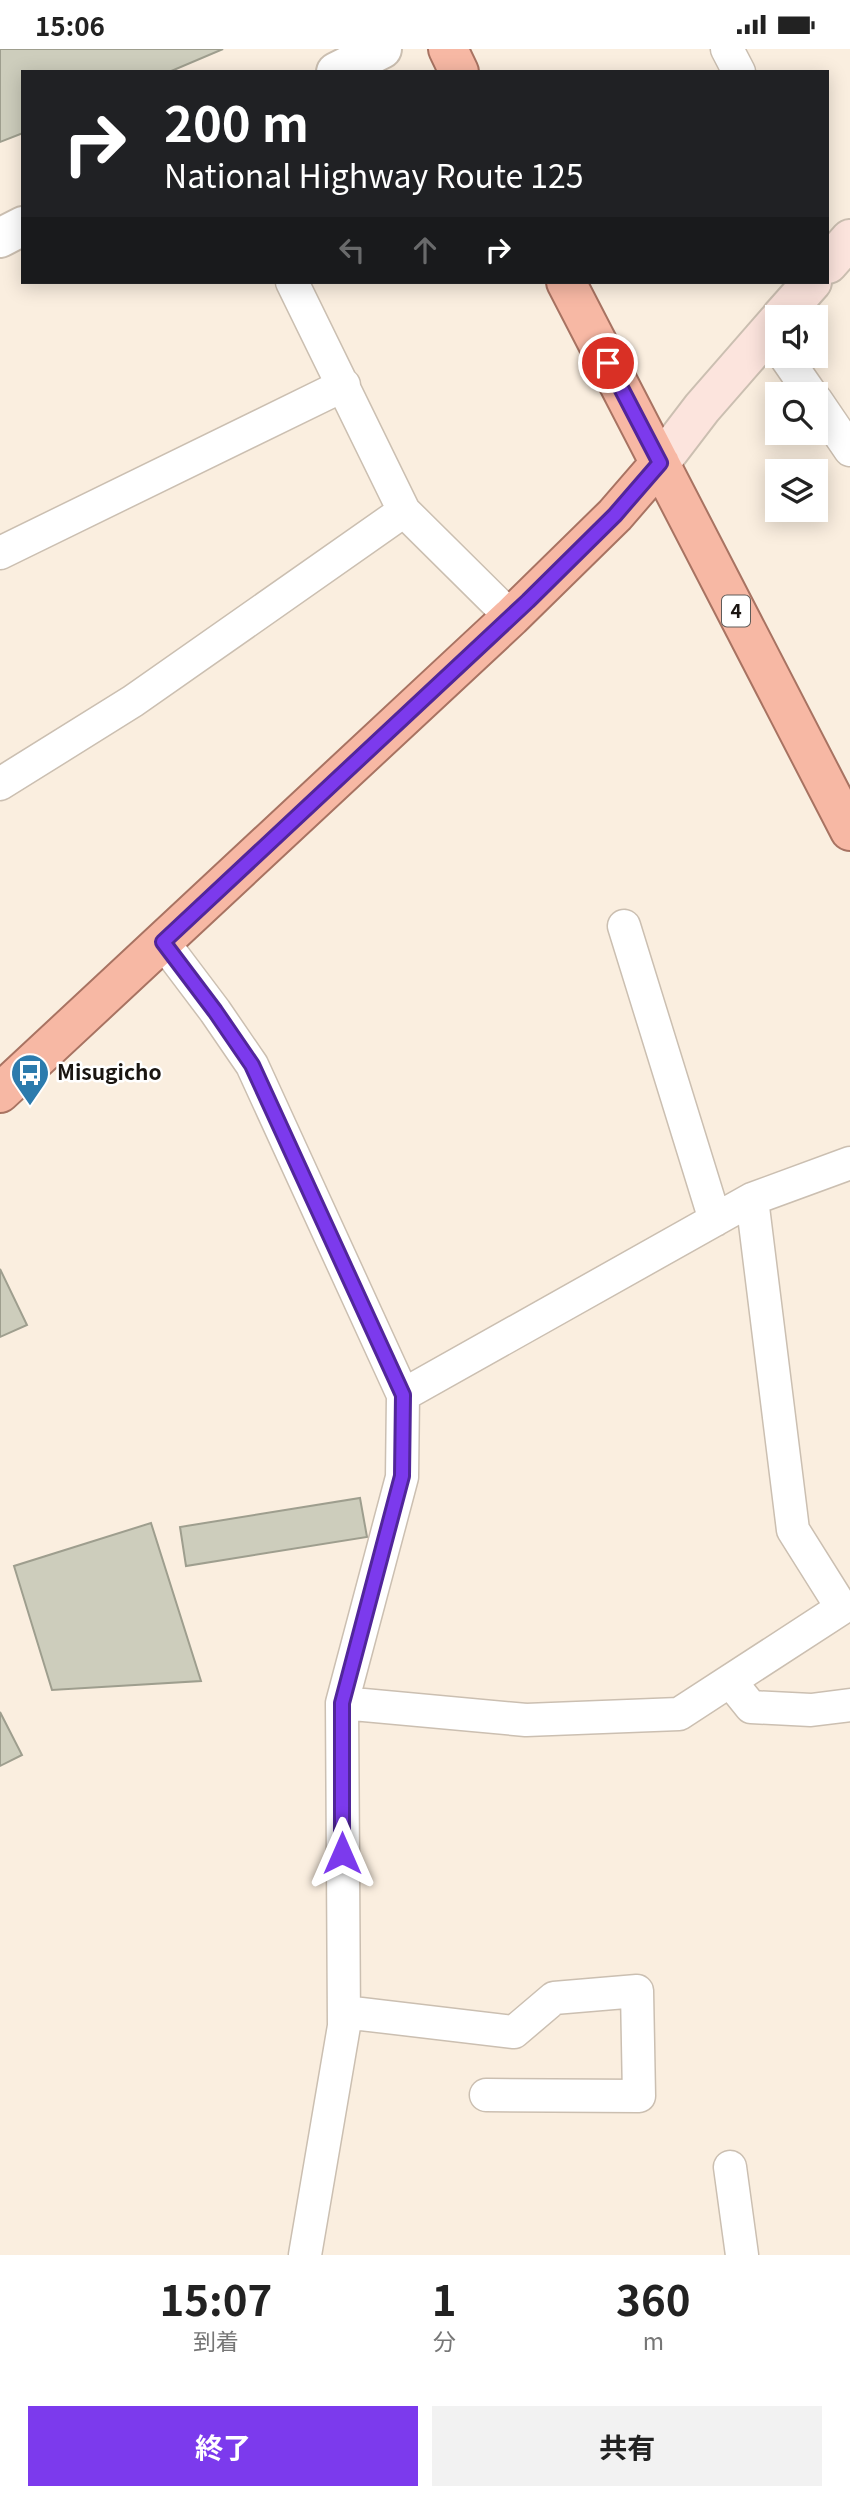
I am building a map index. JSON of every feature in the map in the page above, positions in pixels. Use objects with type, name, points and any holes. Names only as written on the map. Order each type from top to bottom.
[{"type":"highway","points":[[447,49],[458,70]]},
{"type":"highway","name":"4","points":[[567,284],[850,831]]},
{"type":"highway","points":[[3,1084],[163,942],[511,617],[615,515],[660,463]]},
{"type":"main road","points":[[798,305],[812,284]]},
{"type":"main road","points":[[660,463],[702,408],[765,347]]},
{"type":"street","points":[[340,70],[382,49]]},
{"type":"street","points":[[727,49],[738,70]]},
{"type":"street","points":[[0,237],[21,227]]},
{"type":"street","points":[[293,284],[404,511],[511,617]]},
{"type":"street","points":[[0,553],[344,386]]},
{"type":"street","points":[[828,418],[850,450]]},
{"type":"street","points":[[0,784],[133,701],[404,511]]},
{"type":"street","points":[[624,926],[715,1220]]},
{"type":"street","points":[[163,942],[252,1065],[403,1395],[402,1476],[342,1703],[343,2037],[306,2255]]},
{"type":"street","points":[[403,1395],[752,1199],[850,1163]]},
{"type":"street","points":[[342,1703],[526,1720],[678,1714],[842,1608],[793,1530],[752,1199]]},
{"type":"street","points":[[730,1681],[751,1707],[811,1710],[850,1705]]},
{"type":"street","points":[[344,2012],[514,2032],[555,1998],[637,1991],[639,2095],[486,2095]]},
{"type":"street","points":[[730,2167],[742,2255]]},
{"type":"building","points":[[0,49],[223,49],[174,70],[21,70],[21,134],[0,142]]},
{"type":"building","points":[[0,1269],[27,1325],[0,1337]]},
{"type":"building","points":[[360,1498],[367,1537],[186,1566],[180,1527]]},
{"type":"building","points":[[151,1523],[201,1681],[52,1690],[14,1566]]},
{"type":"building","points":[[0,1712],[22,1755],[0,1766]]},
{"type":"place","name":"Misugicho","points":[[30,1107]]},
{"type":"route","points":[[342,1853],[342,1703],[402,1476],[403,1395],[252,1065],[163,942],[528,601],[615,515],[660,463],[608,363]]}]
